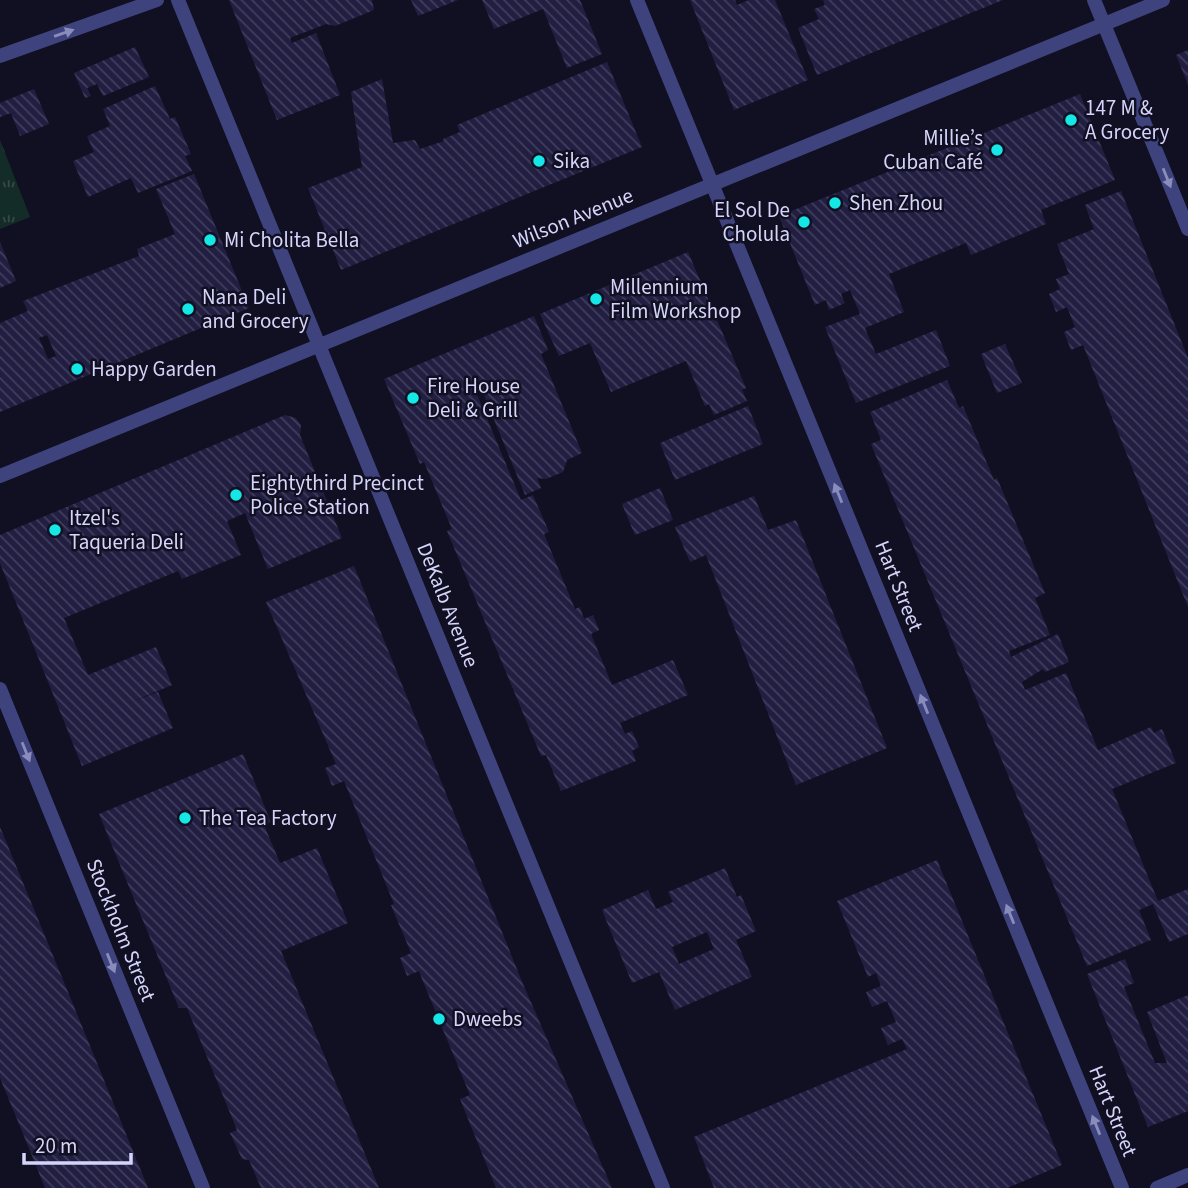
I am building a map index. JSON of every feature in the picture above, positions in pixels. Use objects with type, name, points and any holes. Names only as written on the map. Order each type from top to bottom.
[{"type":"street","points":[[0,56],[157,0]]},
{"type":"street","name":"DeKalb Avenue","points":[[178,0],[663,1188]]},
{"type":"street","name":"Hart Street","points":[[637,0],[1122,1188]]},
{"type":"street","points":[[1094,0],[1188,229]]},
{"type":"street","name":"Wilson Avenue","points":[[0,476],[1163,0]]},
{"type":"street","name":"Stockholm Street","points":[[0,689],[203,1188]]},
{"type":"street","points":[[1157,1188],[1188,1175]]},
{"type":"green space","points":[[0,140],[30,217],[0,229]]},
{"type":"building","points":[[229,0],[372,0],[374,10],[335,26],[326,24],[290,38],[292,43],[316,33],[340,95],[277,120]]},
{"type":"building","points":[[411,0],[458,0],[418,16]]},
{"type":"building","points":[[482,0],[580,0],[602,54],[567,68],[543,9],[494,29]]},
{"type":"building","points":[[690,0],[735,0],[737,5],[749,0],[775,0],[808,80],[734,110]]},
{"type":"building","points":[[823,0],[1003,0],[817,75],[798,28],[819,19],[814,9],[825,5]]},
{"type":"building","points":[[135,47],[149,77],[103,96],[97,84],[87,88],[91,96],[85,98],[74,73]]},
{"type":"building","points":[[1188,50],[1188,85],[1176,55]]},
{"type":"building","points":[[607,62],[642,147],[341,270],[308,188],[362,167],[351,92],[382,79],[393,143],[415,140],[420,149],[460,132],[457,125]]},
{"type":"building","points":[[155,86],[170,119],[175,117],[191,154],[185,156],[192,171],[138,193],[131,178],[88,197],[73,161],[94,152],[87,136],[110,126],[103,109]]},
{"type":"building","points":[[34,89],[49,124],[20,136],[11,113],[0,117],[0,103]]},
{"type":"building","points":[[1080,94],[1115,180],[1041,210],[1046,224],[971,255],[966,243],[889,274],[904,312],[865,328],[876,354],[936,330],[950,366],[856,403],[825,327],[860,314],[850,290],[841,294],[845,303],[829,310],[826,300],[815,305],[779,216]]},
{"type":"building","points":[[194,174],[249,308],[0,412],[0,323],[28,311],[23,301],[139,256],[137,249],[175,234],[156,189]],"holes":[[[47,335],[56,356],[48,359],[39,338]]]},
{"type":"building","points":[[1121,191],[1188,358],[1188,607],[1083,345],[1071,350],[1064,332],[1075,327],[1067,307],[1056,312],[1049,294],[1060,289],[1056,279],[1069,274],[1057,244],[1094,229],[1085,205]]},
{"type":"building","points":[[0,242],[16,281],[0,288]]},
{"type":"building","points":[[688,252],[746,388],[742,390],[747,401],[714,415],[709,404],[705,406],[686,361],[611,392],[590,343],[559,356],[540,314]]},
{"type":"building","points":[[534,316],[548,350],[541,354],[582,453],[567,460],[563,472],[546,479],[537,478],[541,488],[525,495],[479,383],[473,385],[521,500],[533,495],[549,532],[544,534],[575,609],[580,607],[584,619],[593,615],[599,630],[591,634],[612,685],[673,660],[688,695],[620,723],[625,734],[632,731],[639,747],[632,751],[636,761],[561,791],[546,755],[541,756],[447,531],[452,529],[424,462],[420,464],[384,379]]},
{"type":"building","points":[[1005,344],[1022,383],[997,393],[981,354]]},
{"type":"building","points":[[947,380],[959,408],[963,406],[994,480],[997,478],[1045,593],[1035,598],[1050,635],[1009,651],[1011,657],[1058,634],[1069,662],[1045,672],[1043,669],[1022,682],[1025,690],[1066,673],[1098,750],[1151,727],[1154,733],[1162,729],[1176,763],[1112,789],[1158,901],[1188,889],[1188,934],[1169,942],[1153,904],[1139,910],[1151,940],[1087,966],[871,444],[881,440],[870,412]]},
{"type":"building","points":[[748,406],[763,444],[675,480],[660,443]]},
{"type":"building","points":[[285,415],[296,418],[301,425],[300,435],[342,538],[268,569],[245,513],[227,521],[241,555],[182,579],[178,571],[64,618],[88,675],[156,647],[172,685],[129,703],[158,692],[173,728],[82,766],[0,563],[0,535]]},
{"type":"building","points":[[660,488],[673,520],[635,535],[622,504]]},
{"type":"building","points":[[754,496],[768,530],[796,520],[887,748],[796,785],[706,555],[690,562],[675,527]]},
{"type":"building","points":[[354,566],[523,984],[612,1188],[496,1188],[460,1099],[470,1095],[419,971],[407,976],[400,958],[411,953],[391,905],[394,904],[344,781],[332,786],[325,768],[336,764],[266,602]]},
{"type":"building","points":[[243,754],[271,822],[264,825],[280,863],[317,848],[348,923],[281,951],[379,1188],[261,1188],[249,1160],[242,1159],[230,1133],[237,1130],[187,1008],[179,1008],[99,814]]},
{"type":"building","points":[[0,827],[148,1188],[45,1188],[0,1078]]},
{"type":"building","points":[[937,860],[1062,1165],[1007,1188],[714,1188],[694,1137],[907,1049],[902,1039],[888,1045],[881,1028],[896,1022],[887,1001],[872,1007],[866,992],[881,986],[876,973],[868,977],[837,901]]},
{"type":"building","points":[[725,868],[737,897],[741,895],[756,931],[736,940],[752,977],[675,1010],[659,972],[632,983],[602,910],[648,890],[656,909],[673,902],[668,892]],"holes":[[[707,932],[714,949],[679,964],[672,947]]]},
{"type":"building","points":[[1125,959],[1134,983],[1124,987],[1155,1063],[1167,1063],[1147,1012],[1188,995],[1188,1111],[1148,1127],[1087,974]]},
{"type":"place","name":"147 M & A Grocery","points":[[1071,120]]},
{"type":"place","name":"Millie’s Cuban Café","points":[[997,150]]},
{"type":"place","name":"Sika","points":[[539,161]]},
{"type":"place","name":"Shen Zhou","points":[[835,203]]},
{"type":"place","name":"El Sol De Cholula","points":[[804,222]]},
{"type":"place","name":"Mi Cholita Bella","points":[[210,240]]},
{"type":"place","name":"Millennium Film Workshop","points":[[596,299]]},
{"type":"place","name":"Nana Deli and Grocery","points":[[188,309]]},
{"type":"place","name":"Happy Garden","points":[[77,369]]},
{"type":"place","name":"Fire House Deli & Grill","points":[[413,398]]},
{"type":"place","name":"Eightythird Precinct Police Station","points":[[236,495]]},
{"type":"place","name":"Itzel's Taqueria Deli","points":[[55,530]]},
{"type":"place","name":"The Tea Factory","points":[[185,818]]},
{"type":"place","name":"Dweebs","points":[[439,1019]]}]
